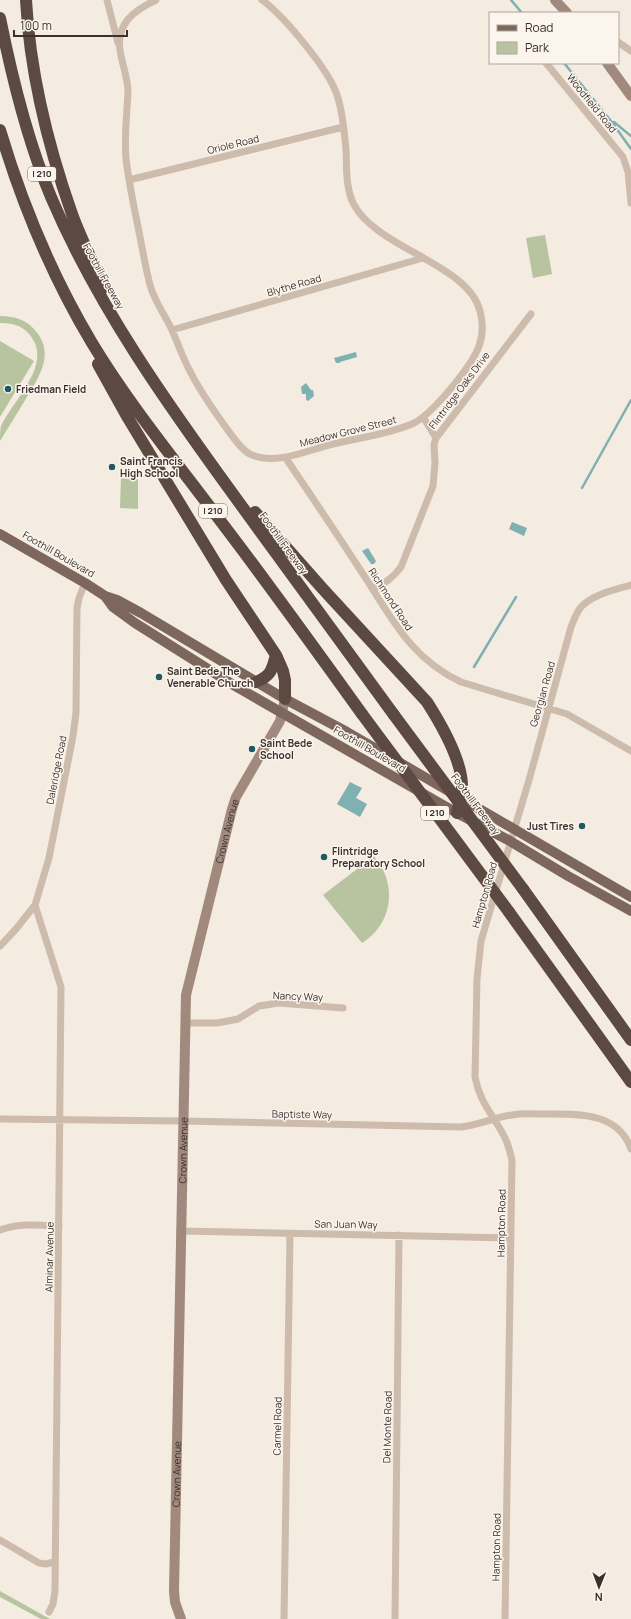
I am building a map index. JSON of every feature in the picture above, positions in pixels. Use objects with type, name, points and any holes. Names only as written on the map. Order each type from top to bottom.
[{"type":"highway","points":[[26,0],[32,57],[51,145],[73,216],[99,276],[114,319]]},
{"type":"highway","name":"Foothill Freeway","points":[[0,18],[8,60],[36,156],[51,196],[83,264],[114,319],[208,460],[523,889],[631,1040]]},
{"type":"highway","name":"I 210","points":[[0,130],[11,166],[38,237],[70,303],[92,343],[112,373],[509,912],[631,1082]]},
{"type":"highway","points":[[0,144],[11,166]]},
{"type":"highway","points":[[70,303],[96,361],[110,387],[226,580],[276,655],[285,680],[285,699]]},
{"type":"highway","points":[[208,460],[426,702],[440,722],[454,756],[461,780],[457,813]]},
{"type":"highway","points":[[256,682],[265,678],[270,673],[276,655]]},
{"type":"main road","name":"Foothill Boulevard","points":[[0,534],[105,596],[117,600],[141,613],[285,699],[347,732],[631,897]]},
{"type":"main road","name":"Foothill Boulevard","points":[[105,596],[113,606],[135,623],[235,686],[631,911]]},
{"type":"street","points":[[107,0],[119,47]]},
{"type":"street","name":"Meadow Grove Street","points":[[156,0],[139,9],[132,15],[122,30],[119,47],[128,90],[126,153],[129,180],[150,288],[201,391],[242,448],[248,454],[265,459],[285,457],[394,430],[414,423],[424,417],[432,410],[468,365],[477,350],[481,338],[482,325],[478,304],[472,293],[449,273],[378,230],[356,210],[350,198],[348,188],[346,150],[341,110],[333,82],[298,36],[270,6],[262,0]]},
{"type":"street","points":[[555,0],[566,12]]},
{"type":"street","points":[[619,43],[631,51]]},
{"type":"street","name":"Woodfield Road","points":[[547,64],[623,157],[628,172],[631,203]]},
{"type":"street","points":[[608,64],[631,96]]},
{"type":"street","name":"Oriole Road","points":[[129,180],[343,127]]},
{"type":"street","name":"Blythe Road","points":[[172,330],[423,258]]},
{"type":"street","name":"Flintridge Oaks Drive","points":[[373,589],[395,576],[401,567],[433,486],[435,464],[434,445],[436,438],[531,314]]},
{"type":"street","points":[[424,417],[436,438]]},
{"type":"street","name":"Richmond Road","points":[[285,457],[373,589],[393,622],[419,655],[448,676],[472,686],[567,714],[631,752]]},
{"type":"street","name":"Daleridge Road","points":[[0,946],[35,905],[49,858],[73,736],[76,713],[77,608],[78,598],[85,583]]},
{"type":"street","name":"Georgian Road","points":[[510,841],[571,627],[581,607],[591,599],[631,584]]},
{"type":"street","name":"Crown Avenue","points":[[182,1619],[175,1602],[174,1591],[182,1121],[186,995],[232,808],[236,797],[280,721],[285,699]]},
{"type":"street","name":"Hampton Road","points":[[505,1619],[512,1160],[505,1137],[483,1103],[478,1091],[475,1077],[477,979],[481,941],[510,841]]},
{"type":"street","name":"Alminar Avenue","points":[[35,905],[61,987],[54,1562],[55,1591],[53,1604],[49,1612]]},
{"type":"street","name":"Nancy Way","points":[[185,1024],[217,1023],[238,1019],[259,1006],[279,1003],[343,1008]]},
{"type":"street","name":"Baptiste Way","points":[[0,1119],[461,1127],[477,1125],[494,1119],[513,1115],[582,1114],[602,1119],[619,1129],[631,1149]]},
{"type":"street","points":[[0,1230],[24,1226],[59,1226]]},
{"type":"street","name":"San Juan Way","points":[[180,1231],[511,1238]]},
{"type":"street","name":"Carmel Road","points":[[284,1619],[290,1234]]},
{"type":"street","name":"Del Monte Road","points":[[394,1619],[400,1235]]},
{"type":"street","points":[[0,1540],[39,1563],[46,1564],[54,1562]]},
{"type":"green space","points":[[545,235],[552,274],[533,278],[526,238]]},
{"type":"green space","points":[[0,316],[18,319],[27,323],[34,329],[41,338],[45,357],[43,366],[35,384],[0,441],[1,426],[30,381],[35,368],[37,356],[35,344],[28,333],[16,325],[0,323]]},
{"type":"green space","name":"Friedman Field","points":[[0,341],[34,361],[0,417]]},
{"type":"green space","points":[[121,478],[138,479],[138,509],[120,508]]},
{"type":"green space","points":[[374,856],[383,870],[387,882],[389,902],[383,921],[370,937],[362,943],[323,895]]},
{"type":"green space","points":[[0,1591],[50,1619],[41,1619],[0,1597]]},
{"type":"water","points":[[356,352],[357,357],[336,363],[334,358]]},
{"type":"water","points":[[306,383],[311,390],[313,390],[314,396],[308,401],[306,400],[306,394],[302,394],[301,387]]},
{"type":"water","points":[[512,522],[527,528],[524,536],[509,529]]},
{"type":"water","points":[[368,548],[376,561],[374,564],[371,564],[362,551]]},
{"type":"water","points":[[350,782],[362,788],[356,798],[367,804],[360,817],[337,804]]},
{"type":"waterway","points":[[511,0],[521,12]]},
{"type":"waterway","points":[[565,64],[611,121],[631,149]]},
{"type":"waterway","points":[[614,122],[631,136]]},
{"type":"waterway","points":[[582,488],[631,400]]},
{"type":"waterway","points":[[474,667],[516,597]]},
{"type":"place","name":"Friedman Field","points":[[8,389]]},
{"type":"place","name":"Saint Francis High School","points":[[112,467]]},
{"type":"place","name":"Saint Bede The Venerable Church","points":[[159,677]]},
{"type":"place","name":"Saint Bede School","points":[[252,749]]},
{"type":"place","name":"Just Tires","points":[[582,826]]},
{"type":"place","name":"Flintridge Preparatory School","points":[[324,857]]}]
